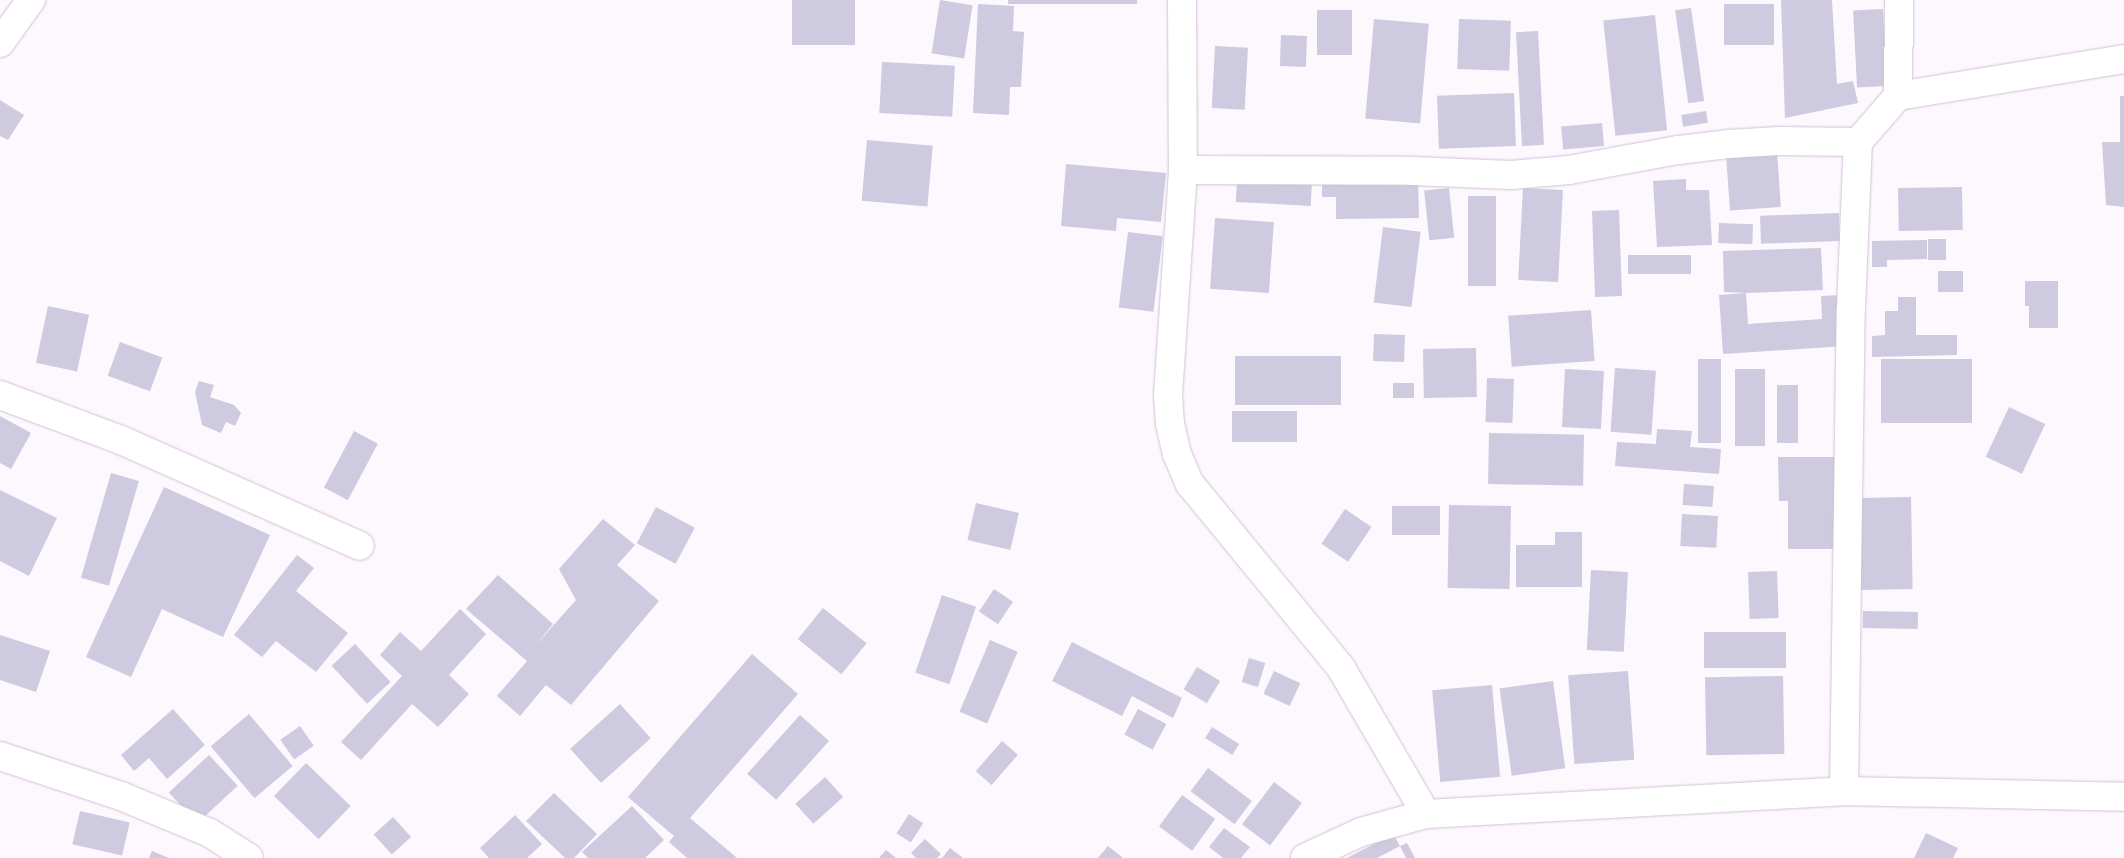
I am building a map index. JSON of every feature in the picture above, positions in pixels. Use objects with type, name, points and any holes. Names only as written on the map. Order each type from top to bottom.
[{"type":"street","points":[[0,43],[31,0]]},
{"type":"street","points":[[1182,0],[1183,170],[1168,395],[1170,424],[1177,454],[1190,484],[1341,668],[1426,814]]},
{"type":"street","points":[[1898,96],[1899,0]]},
{"type":"street","points":[[1844,791],[1851,308],[1858,142],[1898,96],[2124,59]]},
{"type":"street","points":[[1183,170],[1422,171],[1511,175],[1569,170],[1678,150],[1728,144],[1779,141],[1858,142]]},
{"type":"street","points":[[0,394],[121,440],[360,546]]},
{"type":"street","points":[[0,756],[121,796],[210,833],[249,858]]},
{"type":"street","points":[[1305,858],[1360,832],[1426,814],[1844,791],[2124,797]]},
{"type":"building","points":[[792,0],[855,0],[855,45],[792,45]]},
{"type":"building","points":[[940,0],[973,5],[964,58],[932,53]]},
{"type":"building","points":[[1008,0],[1137,0],[1137,4],[1008,4]]},
{"type":"building","points":[[1781,0],[1832,0],[1837,84],[1853,81],[1858,103],[1785,118]]},
{"type":"building","points":[[978,4],[1014,6],[1013,31],[1024,32],[1021,87],[1010,87],[1009,115],[973,113]]},
{"type":"building","points":[[1724,4],[1774,4],[1774,45],[1724,45]]},
{"type":"building","points":[[1691,8],[1704,101],[1688,103],[1675,10]]},
{"type":"building","points":[[1883,9],[1887,86],[1857,87],[1853,11]]},
{"type":"building","points":[[1317,10],[1352,10],[1352,55],[1317,55]]},
{"type":"building","points":[[1655,15],[1667,130],[1615,136],[1603,20]]},
{"type":"building","points":[[1374,19],[1429,24],[1420,123],[1365,119]]},
{"type":"building","points":[[1459,19],[1511,21],[1509,71],[1457,69]]},
{"type":"building","points":[[1538,31],[1544,145],[1522,146],[1516,32]]},
{"type":"building","points":[[1281,35],[1307,36],[1306,67],[1280,66]]},
{"type":"building","points":[[1215,46],[1248,48],[1245,110],[1212,108]]},
{"type":"building","points":[[882,62],[955,66],[952,117],[879,113]]},
{"type":"building","points":[[1514,93],[1516,146],[1439,149],[1437,96]]},
{"type":"building","points":[[2120,96],[2124,96],[2124,207],[2106,205],[2102,142],[2120,142]]},
{"type":"building","points":[[0,100],[24,115],[8,140],[0,136]]},
{"type":"building","points":[[1706,111],[1708,123],[1683,127],[1681,115]]},
{"type":"building","points":[[1602,123],[1604,146],[1563,149],[1561,127]]},
{"type":"building","points":[[867,140],[933,146],[927,207],[862,201]]},
{"type":"building","points":[[1777,152],[1781,207],[1730,210],[1726,156]]},
{"type":"building","points":[[1066,164],[1166,173],[1161,222],[1117,218],[1116,231],[1061,226]]},
{"type":"building","points":[[1237,179],[1312,183],[1311,206],[1236,202]]},
{"type":"building","points":[[1322,179],[1418,179],[1419,218],[1336,219],[1336,197],[1322,197]]},
{"type":"building","points":[[1686,179],[1686,190],[1709,190],[1712,245],[1657,247],[1653,181]]},
{"type":"building","points":[[1962,187],[1963,230],[1899,231],[1898,188]]},
{"type":"building","points":[[1449,188],[1454,238],[1429,240],[1424,191]]},
{"type":"building","points":[[1523,188],[1563,190],[1558,282],[1518,280]]},
{"type":"building","points":[[1468,196],[1496,196],[1496,286],[1468,286]]},
{"type":"building","points":[[1619,210],[1622,296],[1595,297],[1592,211]]},
{"type":"building","points":[[1839,213],[1840,241],[1761,244],[1760,216]]},
{"type":"building","points":[[1215,218],[1274,222],[1269,293],[1210,289]]},
{"type":"building","points":[[1719,223],[1753,224],[1752,244],[1718,243]]},
{"type":"building","points":[[1383,227],[1421,232],[1411,307],[1374,302]]},
{"type":"building","points":[[1128,232],[1163,236],[1153,312],[1119,307]]},
{"type":"building","points":[[1928,239],[1946,239],[1946,260],[1928,260]]},
{"type":"building","points":[[1927,240],[1927,259],[1887,260],[1887,267],[1872,267],[1872,241]]},
{"type":"building","points":[[1821,248],[1823,290],[1724,292],[1723,251]]},
{"type":"building","points":[[1628,255],[1691,255],[1691,274],[1628,274]]},
{"type":"building","points":[[1938,271],[1963,271],[1963,292],[1938,292]]},
{"type":"building","points":[[2025,281],[2058,281],[2058,328],[2029,328],[2029,306],[2025,306]]},
{"type":"building","points":[[1746,293],[1748,324],[1822,319],[1821,296],[1842,295],[1845,346],[1723,354],[1719,295]]},
{"type":"building","points":[[1898,297],[1916,297],[1916,335],[1957,335],[1957,355],[1872,357],[1872,336],[1885,335],[1885,311],[1898,311]]},
{"type":"building","points":[[48,306],[89,315],[77,371],[36,363]]},
{"type":"building","points":[[1591,310],[1595,361],[1512,367],[1508,316]]},
{"type":"building","points":[[1374,334],[1405,335],[1404,362],[1373,361]]},
{"type":"building","points":[[120,342],[162,357],[150,391],[108,376]]},
{"type":"building","points":[[1476,348],[1477,397],[1424,398],[1423,349]]},
{"type":"building","points":[[1235,356],[1341,356],[1341,405],[1235,405]]},
{"type":"building","points":[[1698,359],[1721,359],[1721,443],[1698,443]]},
{"type":"building","points":[[1881,359],[1972,359],[1972,423],[1881,423]]},
{"type":"building","points":[[1615,368],[1656,371],[1651,435],[1611,432]]},
{"type":"building","points":[[1565,369],[1604,371],[1601,429],[1562,427]]},
{"type":"building","points":[[1735,369],[1765,369],[1765,446],[1735,446]]},
{"type":"building","points":[[1487,378],[1514,379],[1512,423],[1485,422]]},
{"type":"building","points":[[199,381],[214,385],[210,397],[234,405],[241,413],[235,426],[226,422],[221,433],[202,425],[195,392]]},
{"type":"building","points":[[1393,383],[1414,383],[1414,398],[1393,398]]},
{"type":"building","points":[[1777,385],[1798,385],[1798,443],[1777,443]]},
{"type":"building","points":[[2009,407],[2045,424],[2022,474],[1986,457]]},
{"type":"building","points":[[1232,411],[1297,411],[1297,442],[1232,442]]},
{"type":"building","points":[[0,416],[31,433],[11,469],[0,463]]},
{"type":"building","points":[[1657,429],[1692,431],[1690,447],[1721,449],[1719,474],[1615,466],[1617,442],[1656,444]]},
{"type":"building","points":[[354,431],[378,444],[348,500],[324,488]]},
{"type":"building","points":[[1489,433],[1584,435],[1583,486],[1488,484]]},
{"type":"building","points":[[1778,457],[1838,457],[1839,549],[1788,549],[1788,501],[1779,501]]},
{"type":"building","points":[[111,473],[139,481],[109,586],[81,578]]},
{"type":"building","points":[[1684,484],[1714,486],[1712,507],[1683,505]]},
{"type":"building","points":[[164,487],[270,535],[223,637],[162,609],[131,677],[86,657]]},
{"type":"building","points":[[0,490],[57,518],[29,576],[0,561]]},
{"type":"building","points":[[1911,497],[1913,589],[1861,590],[1859,498]]},
{"type":"building","points":[[976,503],[1019,513],[1010,550],[967,540]]},
{"type":"building","points":[[1449,505],[1511,506],[1510,589],[1448,588]]},
{"type":"building","points":[[1392,506],[1440,506],[1440,535],[1392,535]]},
{"type":"building","points":[[656,507],[695,528],[676,564],[637,543]]},
{"type":"building","points":[[1345,509],[1372,527],[1348,562],[1322,544]]},
{"type":"building","points":[[1682,514],[1718,516],[1716,548],[1680,546]]},
{"type":"building","points":[[603,519],[635,545],[617,565],[659,601],[571,705],[546,685],[520,716],[497,696],[527,661],[466,609],[498,575],[553,624],[535,646],[576,600],[559,569]]},
{"type":"building","points":[[1555,532],[1582,532],[1582,587],[1516,587],[1516,545],[1555,545]]},
{"type":"building","points":[[297,555],[314,568],[296,591],[348,633],[316,672],[276,641],[262,657],[234,635]]},
{"type":"building","points":[[1591,570],[1628,572],[1624,652],[1587,650]]},
{"type":"building","points":[[1777,571],[1779,618],[1750,619],[1748,572]]},
{"type":"building","points":[[994,589],[1013,602],[998,624],[979,611]]},
{"type":"building","points":[[942,595],[976,607],[949,684],[915,673]]},
{"type":"building","points":[[823,608],[867,643],[841,674],[798,639]]},
{"type":"building","points":[[460,609],[486,634],[449,675],[469,694],[438,727],[412,704],[361,760],[341,742],[402,676],[380,655],[400,632],[421,651]]},
{"type":"building","points":[[1863,611],[1918,612],[1918,629],[1863,628]]},
{"type":"building","points":[[1704,632],[1786,632],[1786,668],[1704,668]]},
{"type":"building","points":[[0,635],[50,651],[36,692],[0,680]]},
{"type":"building","points":[[990,640],[1018,652],[987,724],[960,712]]},
{"type":"building","points":[[1072,642],[1182,698],[1173,718],[1132,696],[1122,716],[1052,681]]},
{"type":"building","points":[[355,644],[390,682],[367,704],[332,666]]},
{"type":"building","points":[[752,654],[798,694],[690,818],[737,858],[687,858],[669,842],[674,836],[628,797]]},
{"type":"building","points":[[1249,658],[1265,663],[1258,687],[1242,682]]},
{"type":"building","points":[[1197,667],[1220,681],[1207,703],[1184,689]]},
{"type":"building","points":[[1274,671],[1300,683],[1290,706],[1263,694]]},
{"type":"building","points":[[1628,671],[1634,760],[1574,764],[1568,675]]},
{"type":"building","points":[[1783,676],[1784,754],[1706,755],[1705,677]]},
{"type":"building","points":[[1553,681],[1565,768],[1512,776],[1500,689]]},
{"type":"building","points":[[1492,685],[1500,777],[1440,782],[1432,690]]},
{"type":"building","points":[[620,704],[651,738],[601,783],[570,749]]},
{"type":"building","points":[[173,709],[205,745],[167,779],[149,758],[134,771],[121,755]]},
{"type":"building","points":[[1138,709],[1166,724],[1153,750],[1124,735]]},
{"type":"building","points":[[249,714],[293,766],[254,798],[211,746]]},
{"type":"building","points":[[800,715],[829,741],[776,800],[747,774]]},
{"type":"building","points":[[300,726],[314,746],[294,759],[280,740]]},
{"type":"building","points":[[1212,727],[1239,744],[1232,755],[1205,738]]},
{"type":"building","points":[[1002,741],[1018,755],[992,785],[976,771]]},
{"type":"building","points":[[209,755],[238,786],[197,823],[169,793]]},
{"type":"building","points":[[306,763],[351,806],[319,839],[274,796]]},
{"type":"building","points":[[1208,768],[1252,801],[1234,824],[1191,791]]},
{"type":"building","points":[[825,777],[843,797],[813,824],[795,804]]},
{"type":"building","points":[[1274,782],[1302,803],[1270,845],[1242,824]]},
{"type":"building","points":[[554,793],[597,834],[574,858],[565,858],[526,821]]},
{"type":"building","points":[[1182,795],[1215,819],[1192,851],[1159,827]]},
{"type":"building","points":[[632,806],[664,840],[645,858],[588,858],[582,852]]},
{"type":"building","points":[[80,811],[130,822],[122,856],[72,844]]},
{"type":"building","points":[[909,814],[923,823],[911,843],[896,833]]},
{"type":"building","points":[[515,815],[542,844],[527,858],[489,858],[480,848]]},
{"type":"building","points":[[393,817],[411,837],[392,854],[374,834]]},
{"type":"building","points":[[1224,828],[1250,847],[1241,858],[1223,858],[1209,847]]},
{"type":"building","points":[[1926,833],[1958,848],[1953,858],[1914,858]]},
{"type":"building","points":[[1393,834],[1400,846],[1377,858],[1347,858]]},
{"type":"building","points":[[925,839],[941,854],[937,858],[916,858],[911,853]]},
{"type":"building","points":[[1407,843],[1415,858],[1406,858],[1400,846]]},
{"type":"building","points":[[1108,846],[1123,858],[1098,858]]},
{"type":"building","points":[[950,848],[963,858],[942,858]]},
{"type":"building","points":[[886,850],[896,858],[879,858]]},
{"type":"building","points":[[152,851],[169,858],[149,858]]}]
